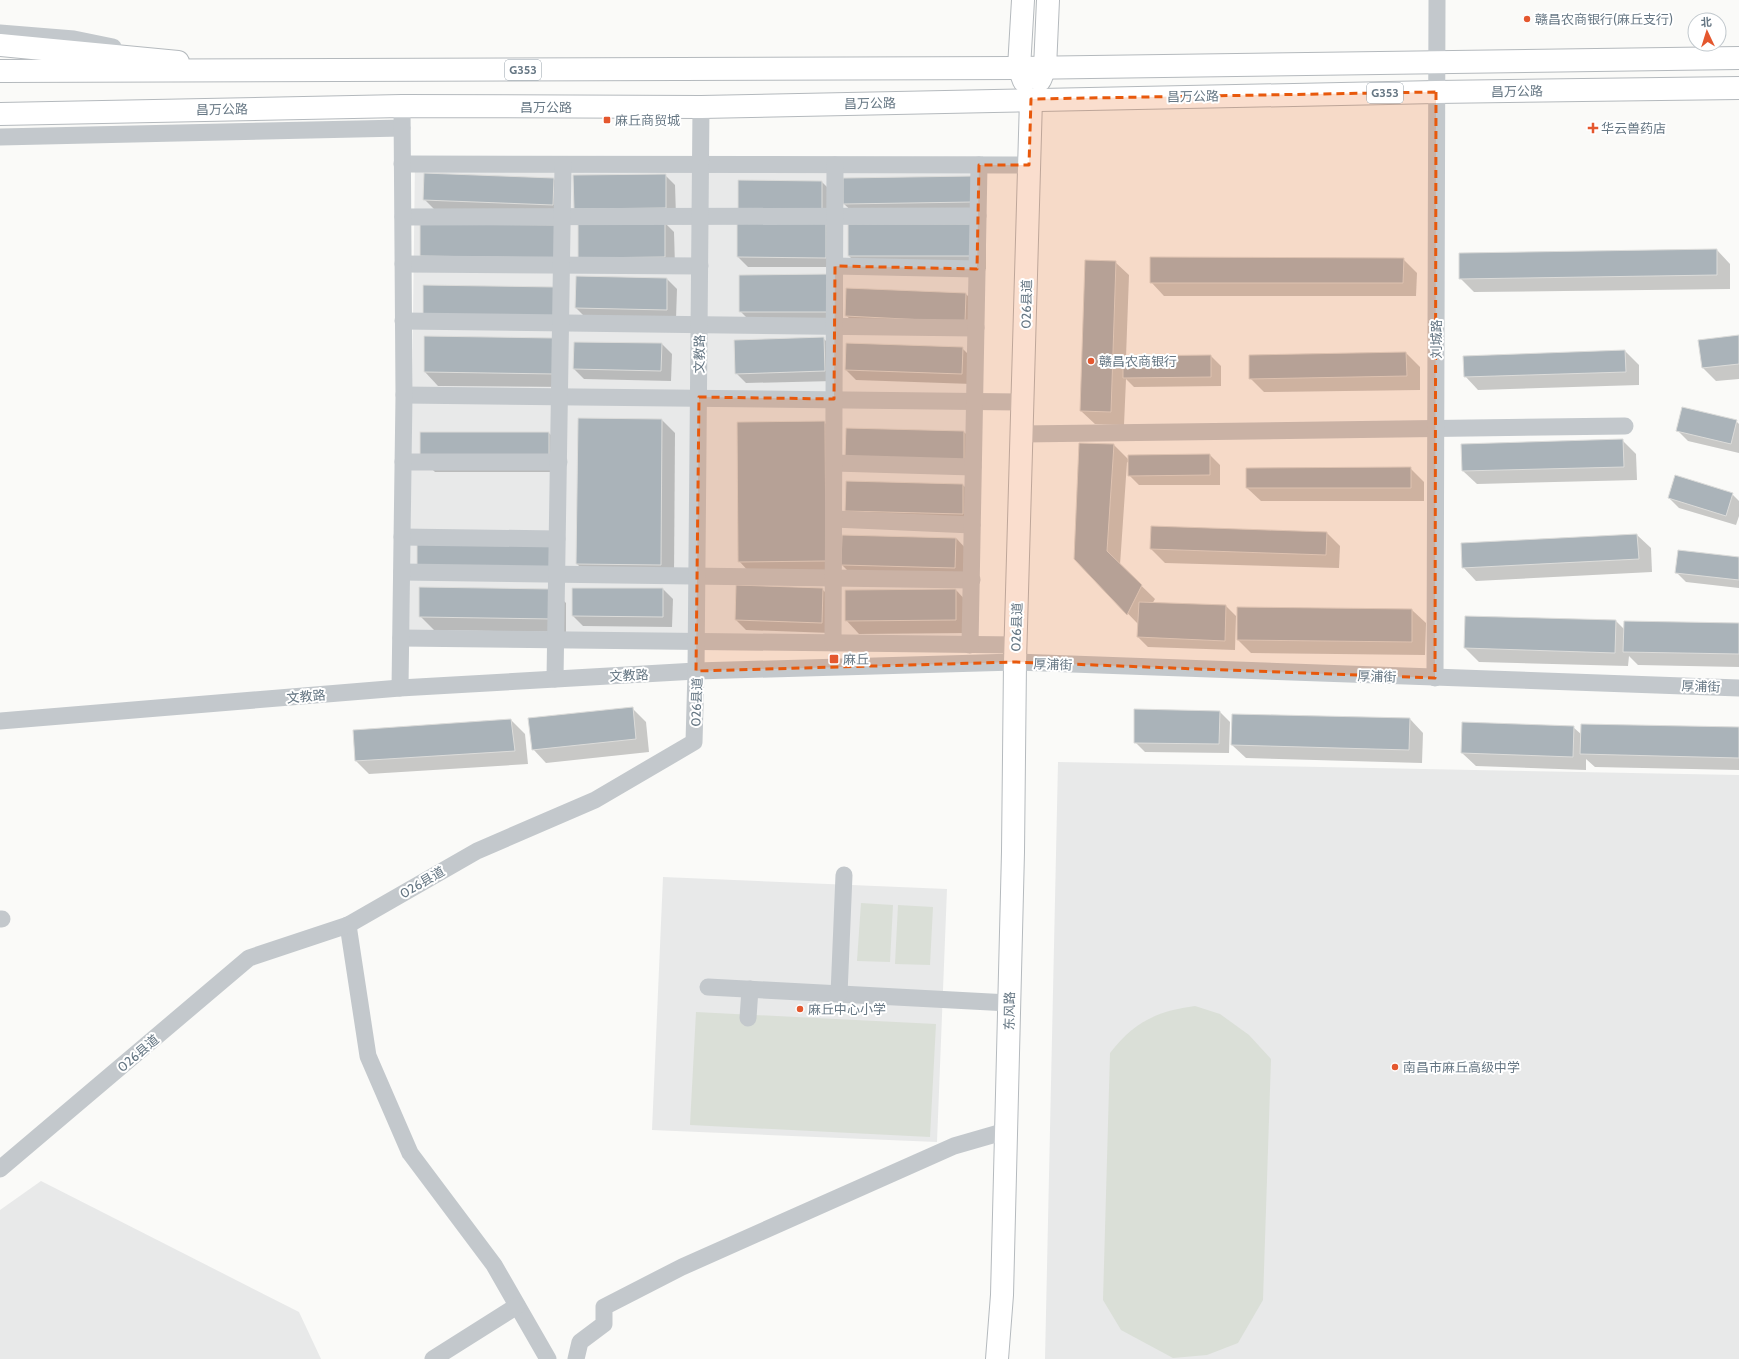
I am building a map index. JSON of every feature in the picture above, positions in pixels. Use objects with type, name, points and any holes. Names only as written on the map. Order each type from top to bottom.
[{"type":"main road","points":[[1023,0],[1019,68],[1031,100]]},
{"type":"main road","points":[[1031,100],[1045,68],[1048,0]]},
{"type":"main road","points":[[0,46],[264,70]]},
{"type":"main road","name":"G353","points":[[0,71],[1045,68],[1739,58]]},
{"type":"main road","name":"昌万公路","points":[[0,115],[402,106],[701,107],[1436,92],[1739,88]]},
{"type":"main road","name":"026县道","points":[[1015,654],[1024,402],[1031,100]]},
{"type":"main road","name":"东风路","points":[[997,1359],[1002,1295],[1013,852],[1015,654]]},
{"type":"street","name":"刘城路","points":[[1435,678],[1437,0]]},
{"type":"street","points":[[0,33],[74,39],[188,63]]},
{"type":"street","points":[[400,688],[404,395],[402,106]]},
{"type":"street","name":"文教路","points":[[0,721],[400,688],[696,671],[701,107]]},
{"type":"street","points":[[0,137],[402,128]]},
{"type":"street","points":[[402,164],[1029,165]]},
{"type":"street","points":[[555,679],[563,164]]},
{"type":"street","points":[[833,643],[835,165]]},
{"type":"street","points":[[970,645],[979,165]]},
{"type":"street","points":[[403,217],[978,216]]},
{"type":"street","points":[[403,264],[700,266]]},
{"type":"street","points":[[835,266],[977,269]]},
{"type":"street","points":[[403,321],[976,328]]},
{"type":"street","points":[[404,395],[699,397],[1024,402]]},
{"type":"street","points":[[1022,434],[1625,426]]},
{"type":"street","points":[[403,462],[559,462]]},
{"type":"street","points":[[834,463],[974,467]]},
{"type":"street","points":[[834,519],[972,525]]},
{"type":"street","points":[[402,537],[557,539]]},
{"type":"street","points":[[402,572],[972,580]]},
{"type":"street","points":[[401,638],[696,640],[970,645],[1015,654]]},
{"type":"street","name":"厚浦街","points":[[1015,654],[1435,678],[1739,688]]},
{"type":"street","name":"026县道","points":[[0,1169],[249,958],[348,925],[477,851],[595,800],[694,742],[696,671],[1015,654]]},
{"type":"street","points":[[839,994],[844,875]]},
{"type":"street","points":[[348,925],[368,1056],[410,1153],[494,1265],[548,1359]]},
{"type":"street","points":[[708,987],[1009,1002]]},
{"type":"street","points":[[748,1018],[750,989]]},
{"type":"street","points":[[576,1359],[580,1342],[604,1324],[604,1307],[682,1267],[947,1149],[1006,1131]]},
{"type":"street","points":[[433,1359],[517,1306]]},
{"type":"highlighted area","points":[[1436,92],[1435,678],[1015,662],[696,671],[699,397],[834,399],[835,266],[977,269],[979,165],[1029,165],[1031,99]]},
{"type":"shaded area","name":"麻丘商贸城","points":[[983,156],[962,639],[409,632],[415,159]]},
{"type":"shaded area","name":"南昌市麻丘高级中学","points":[[1058,762],[1739,775],[1739,1359],[1045,1359]]},
{"type":"shaded area","name":"麻丘中心小学","points":[[663,877],[947,889],[937,1142],[652,1130]]},
{"type":"shaded area","points":[[861,903],[893,905],[890,962],[857,961]]},
{"type":"shaded area","points":[[898,905],[933,907],[930,965],[895,964]]},
{"type":"shaded area","points":[[1195,1006],[1220,1014],[1249,1035],[1271,1059],[1263,1300],[1238,1343],[1207,1355],[1173,1358],[1121,1330],[1103,1300],[1110,1053],[1128,1033],[1147,1020],[1169,1011]]},
{"type":"shaded area","points":[[696,1012],[936,1024],[930,1137],[690,1125]]},
{"type":"shaded area","points":[[41,1181],[299,1312],[321,1359],[0,1359],[0,1210]]},
{"type":"building","points":[[424,173],[554,178],[553,205],[423,200]]},
{"type":"building","points":[[666,174],[666,208],[574,209],[573,175]]},
{"type":"building","points":[[973,176],[973,202],[843,204],[843,178]]},
{"type":"building","points":[[738,180],[822,181],[822,211],[738,210]]},
{"type":"building","points":[[665,221],[665,257],[578,258],[578,222]]},
{"type":"building","points":[[737,221],[826,221],[826,258],[737,257]]},
{"type":"building","points":[[420,224],[556,225],[555,258],[420,256]]},
{"type":"building","points":[[848,224],[973,224],[973,256],[848,256]]},
{"type":"building","points":[[1717,249],[1717,275],[1459,279],[1459,253]]},
{"type":"building","points":[[1150,257],[1404,258],[1403,283],[1150,283]]},
{"type":"building","points":[[1085,260],[1116,261],[1111,412],[1080,411]]},
{"type":"building","points":[[830,274],[830,312],[739,312],[739,275]]},
{"type":"building","points":[[576,276],[667,278],[667,310],[575,308]]},
{"type":"building","points":[[423,285],[556,287],[556,318],[423,316]]},
{"type":"building","points":[[846,288],[966,293],[965,322],[845,316]]},
{"type":"building","points":[[1739,335],[1739,364],[1702,368],[1698,340]]},
{"type":"building","points":[[424,336],[555,338],[555,374],[424,372]]},
{"type":"building","points":[[824,337],[825,371],[735,374],[734,340]]},
{"type":"building","points":[[574,342],[662,343],[661,371],[573,369]]},
{"type":"building","points":[[846,343],[963,347],[962,374],[845,370]]},
{"type":"building","points":[[1625,350],[1626,372],[1464,377],[1463,356]]},
{"type":"building","points":[[1406,352],[1407,376],[1249,379],[1249,355]]},
{"type":"building","points":[[1211,355],[1211,377],[1123,378],[1123,356]]},
{"type":"building","points":[[1682,407],[1737,420],[1731,444],[1676,431]]},
{"type":"building","points":[[578,418],[662,419],[661,565],[576,564]]},
{"type":"building","points":[[825,421],[826,561],[738,562],[737,422]]},
{"type":"building","points":[[846,428],[964,431],[964,460],[845,457]]},
{"type":"building","points":[[420,432],[549,432],[549,459],[420,459]]},
{"type":"building","points":[[1623,439],[1624,467],[1462,471],[1461,444]]},
{"type":"building","points":[[1079,443],[1114,444],[1107,551],[1142,585],[1127,615],[1074,559]]},
{"type":"building","points":[[1210,454],[1210,475],[1128,476],[1128,455]]},
{"type":"building","points":[[1411,467],[1411,488],[1246,488],[1246,468]]},
{"type":"building","points":[[1675,475],[1733,493],[1726,516],[1668,498]]},
{"type":"building","points":[[846,481],[963,484],[963,514],[845,511]]},
{"type":"building","points":[[1151,526],[1327,532],[1326,555],[1150,549]]},
{"type":"building","points":[[1637,534],[1639,559],[1462,568],[1461,543]]},
{"type":"building","points":[[842,535],[956,538],[955,568],[841,565]]},
{"type":"building","points":[[417,539],[551,540],[551,568],[417,567]]},
{"type":"building","points":[[1678,550],[1739,557],[1739,580],[1675,573]]},
{"type":"building","points":[[736,585],[823,588],[822,623],[735,620]]},
{"type":"building","points":[[419,587],[553,589],[553,619],[419,617]]},
{"type":"building","points":[[572,588],[663,588],[663,617],[572,616]]},
{"type":"building","points":[[956,589],[956,620],[845,621],[845,590]]},
{"type":"building","points":[[1139,602],[1226,605],[1225,641],[1137,637]]},
{"type":"building","points":[[1237,607],[1412,609],[1412,642],[1237,640]]},
{"type":"building","points":[[1465,616],[1616,620],[1615,653],[1464,648]]},
{"type":"building","points":[[1624,621],[1739,623],[1739,654],[1623,652]]},
{"type":"building","points":[[633,707],[636,739],[532,750],[528,718]]},
{"type":"building","points":[[1134,709],[1220,711],[1219,744],[1134,743]]},
{"type":"building","points":[[1232,714],[1410,718],[1409,750],[1231,745]]},
{"type":"building","points":[[511,719],[515,751],[355,761],[353,730]]},
{"type":"building","points":[[1462,722],[1574,726],[1573,757],[1461,753]]},
{"type":"building","points":[[1581,724],[1739,727],[1739,758],[1580,754]]},
{"type":"place","name":"赣昌农商银行(麻丘支行)","points":[[1527,19]]},
{"type":"place","name":"麻丘商贸城","points":[[607,120]]},
{"type":"place","name":"华云兽药店","points":[[1593,128]]},
{"type":"place","name":"赣昌农商银行","points":[[1091,361]]},
{"type":"place","name":"麻丘","points":[[834,659]]},
{"type":"place","name":"麻丘中心小学","points":[[800,1009]]},
{"type":"place","name":"南昌市麻丘高级中学","points":[[1395,1067]]}]
